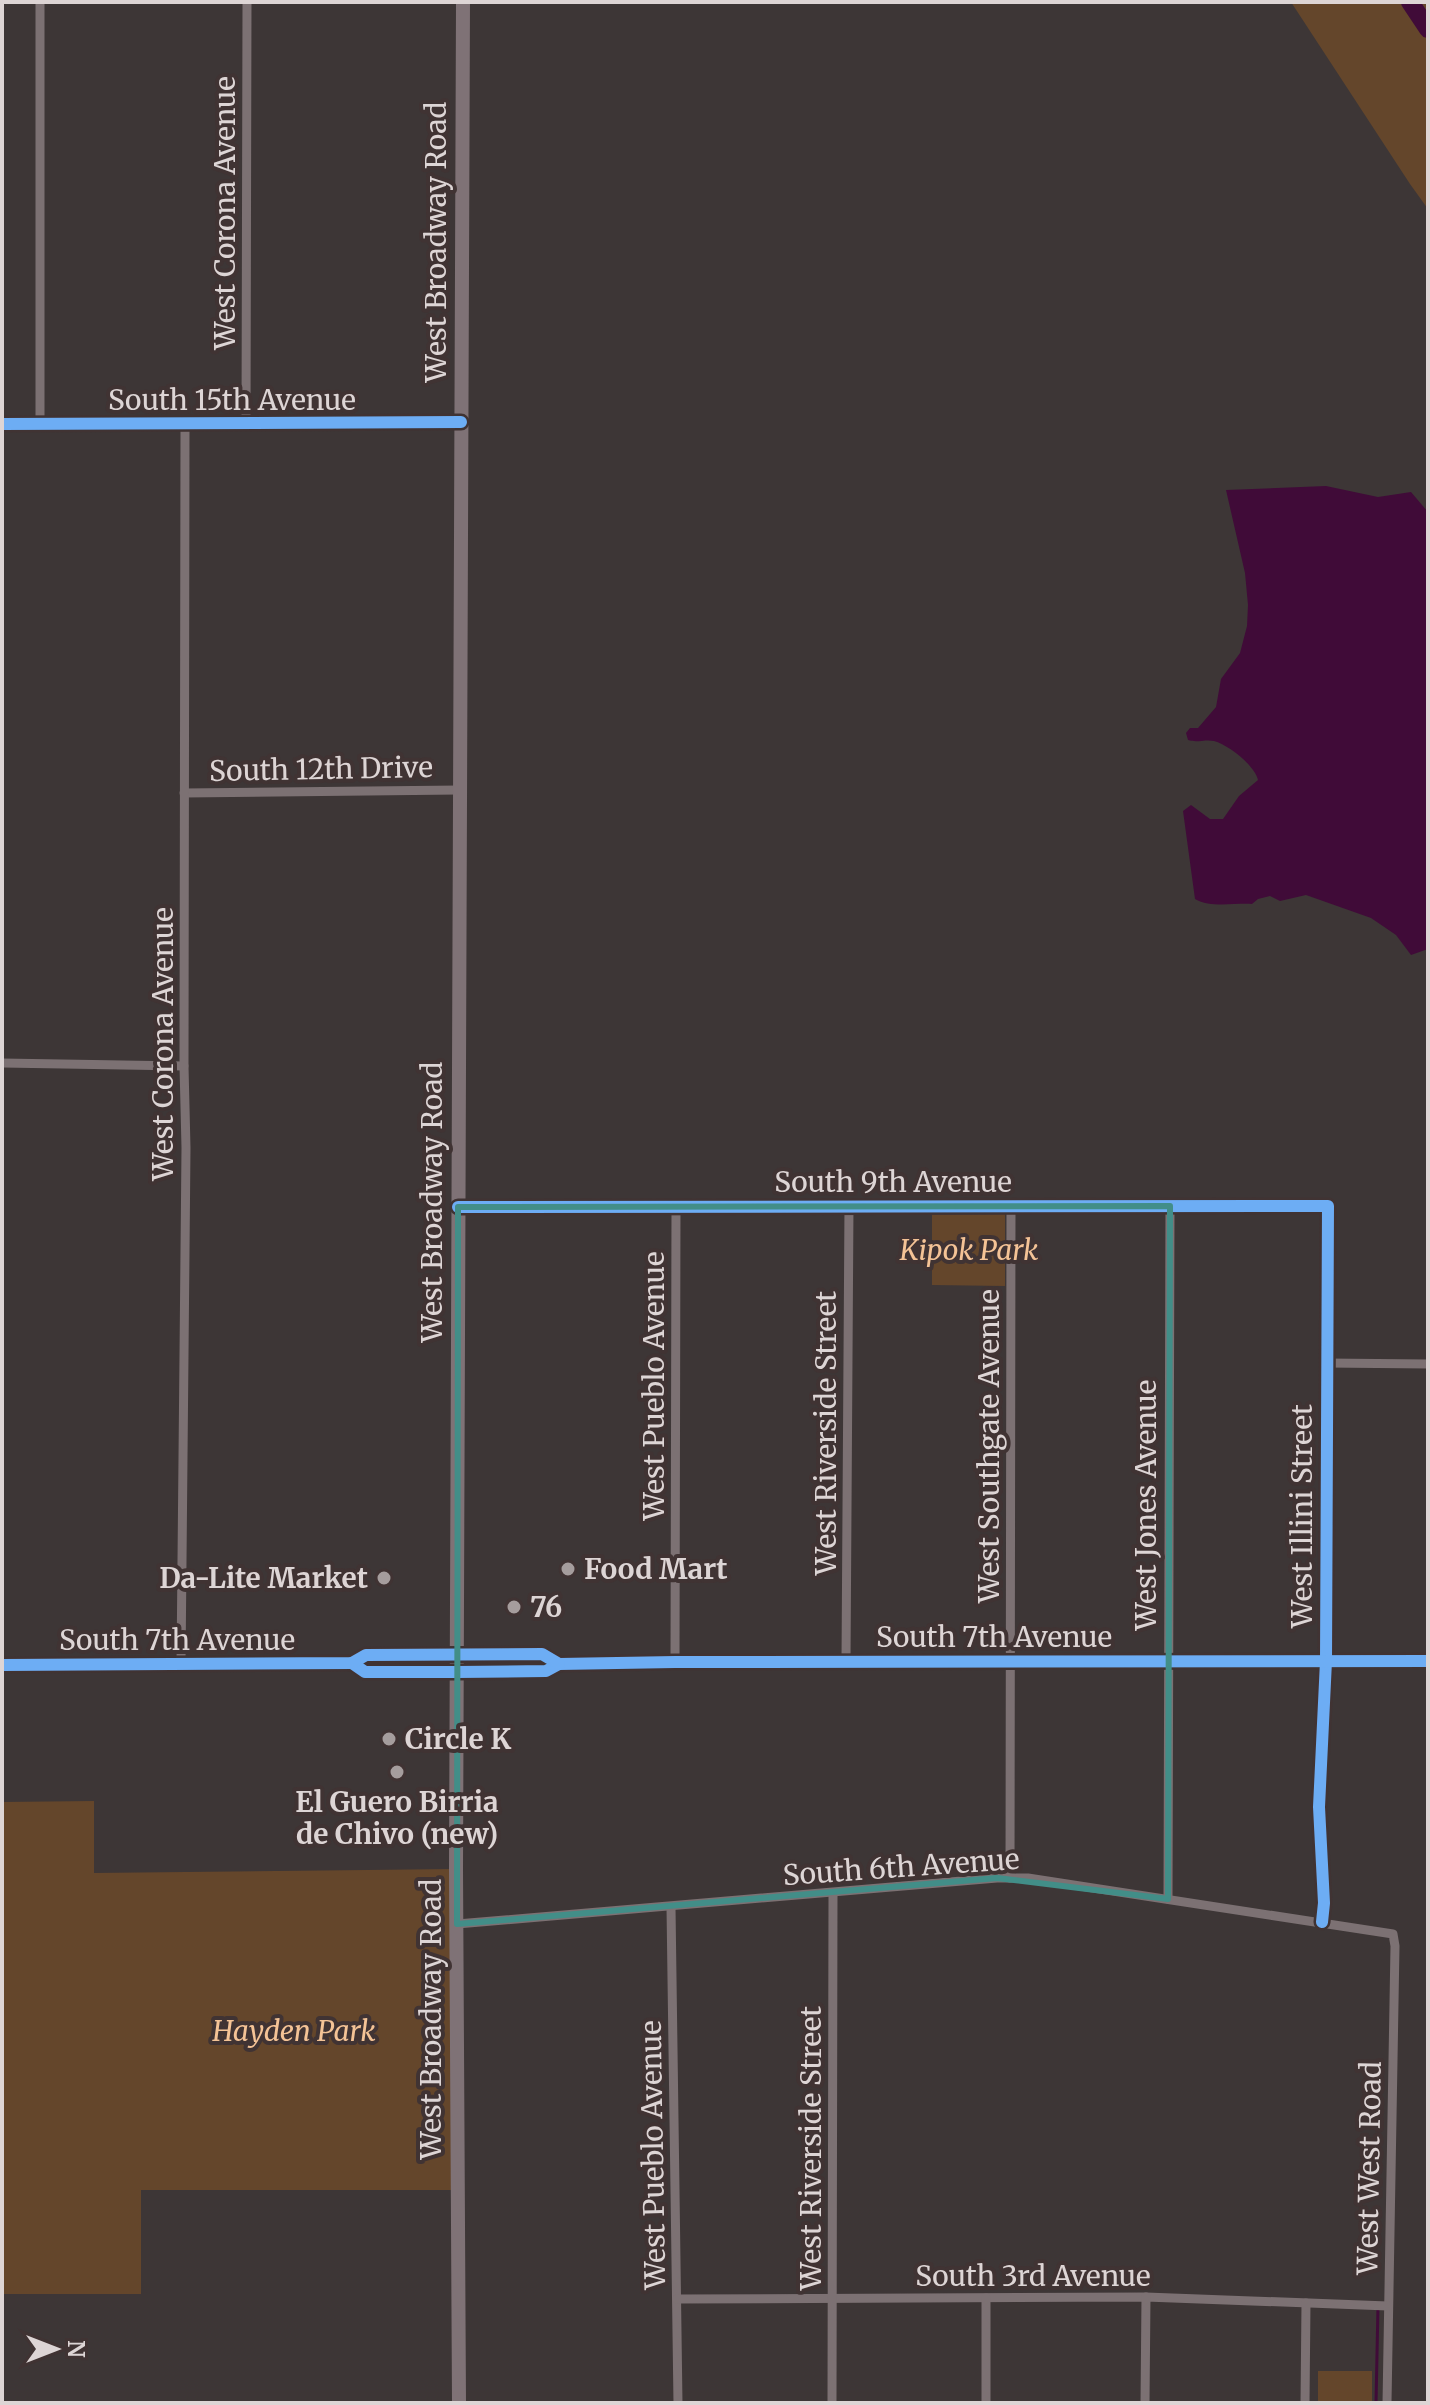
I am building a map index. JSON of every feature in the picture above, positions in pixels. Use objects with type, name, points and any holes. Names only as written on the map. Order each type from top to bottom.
[{"type":"main road","name":"West Broadway Road","points":[[459,2403],[457,1655],[463,2]]},
{"type":"main road","name":"South 7th Avenue","points":[[2,1665],[352,1663],[366,1655],[542,1654],[559,1664]]},
{"type":"main road","name":"South 7th Avenue","points":[[352,1663],[365,1672],[457,1672],[546,1671],[559,1664],[675,1662],[1428,1661]]},
{"type":"street","points":[[40,2],[40,423]]},
{"type":"street","name":"West Corona Avenue","points":[[246,424],[247,2]]},
{"type":"street","name":"South 15th Avenue","points":[[2,424],[461,422]]},
{"type":"street","name":"West Corona Avenue","points":[[181,1664],[186,1163],[185,424]]},
{"type":"street","name":"South 12th Drive","points":[[184,793],[459,790]]},
{"type":"street","points":[[2,1063],[184,1066]]},
{"type":"street","name":"West Riverside Street","points":[[846,1661],[849,1205]]},
{"type":"street","name":"West Pueblo Avenue","points":[[675,1662],[676,1206]]},
{"type":"street","name":"West Southgate Avenue","points":[[1010,1878],[1011,1206]]},
{"type":"street","name":"West Jones Avenue","points":[[1168,1899],[1170,1206]]},
{"type":"street","name":"South 9th Avenue","points":[[458,1207],[1328,1206]]},
{"type":"street","name":"West Illini Street","points":[[1322,1922],[1324,1903],[1319,1807],[1326,1661],[1328,1206]]},
{"type":"street","points":[[1326,1363],[1428,1364]]},
{"type":"street","name":"South 6th Avenue","points":[[457,1924],[1028,1878],[1393,1934]]},
{"type":"street","name":"West Riverside Street","points":[[832,2403],[833,1893]]},
{"type":"street","name":"West Pueblo Avenue","points":[[671,1907],[678,2403]]},
{"type":"street","name":"West West Road","points":[[1387,2403],[1393,1934]]},
{"type":"street","points":[[1145,2403],[1146,2297]]},
{"type":"street","name":"South 3rd Avenue","points":[[677,2299],[1146,2297],[1388,2306]]},
{"type":"street","points":[[986,2298],[986,2403]]},
{"type":"street","points":[[1305,2403],[1306,2303]]},
{"type":"highlighted area","points":[[1170,1206],[1168,1899],[997,1878],[457,1924],[458,1207]]},
{"type":"green space","points":[[1291,2],[1428,2],[1428,209],[1410,184]]},
{"type":"green space","name":"Kipok Park","points":[[932,1213],[1005,1214],[1005,1286],[932,1285]]},
{"type":"green space","name":"Hayden Park","points":[[94,1801],[94,1873],[456,1869],[458,2190],[141,2190],[141,2294],[2,2294],[2,1802]]},
{"type":"green space","points":[[1318,2371],[1372,2371],[1372,2403],[1318,2403]]},
{"type":"shaded area","points":[[1326,486],[1378,497],[1411,492],[1428,512],[1428,949],[1411,955],[1396,935],[1371,918],[1306,895],[1280,901],[1270,896],[1252,904],[1215,904],[1195,899],[1183,811],[1191,805],[1210,819],[1223,819],[1239,796],[1258,780],[1247,763],[1227,747],[1214,741],[1188,740],[1186,733],[1190,728],[1198,728],[1216,707],[1221,679],[1240,653],[1247,626],[1245,573],[1226,490]]},
{"type":"waterway","points":[[1410,2],[1428,29]]},
{"type":"waterway","points":[[1376,2403],[1378,2306]]},
{"type":"cycle path","points":[[2,424],[461,422]]},
{"type":"cycle path","points":[[458,1207],[1328,1206],[1326,1661],[1319,1807],[1324,1903],[1322,1922]]},
{"type":"cycle path","points":[[2,1665],[352,1663],[366,1655],[542,1654],[559,1664]]},
{"type":"cycle path","points":[[352,1663],[365,1672],[457,1672],[546,1671],[559,1664],[675,1662],[1428,1661]]},
{"type":"place","name":"Food Mart","points":[[568,1569]]},
{"type":"place","name":"Da-Lite Market","points":[[384,1578]]},
{"type":"place","name":"76","points":[[514,1607]]},
{"type":"place","name":"Circle K","points":[[389,1739]]},
{"type":"place","name":"El Guero Birria de Chivo (new)","points":[[397,1772]]}]
